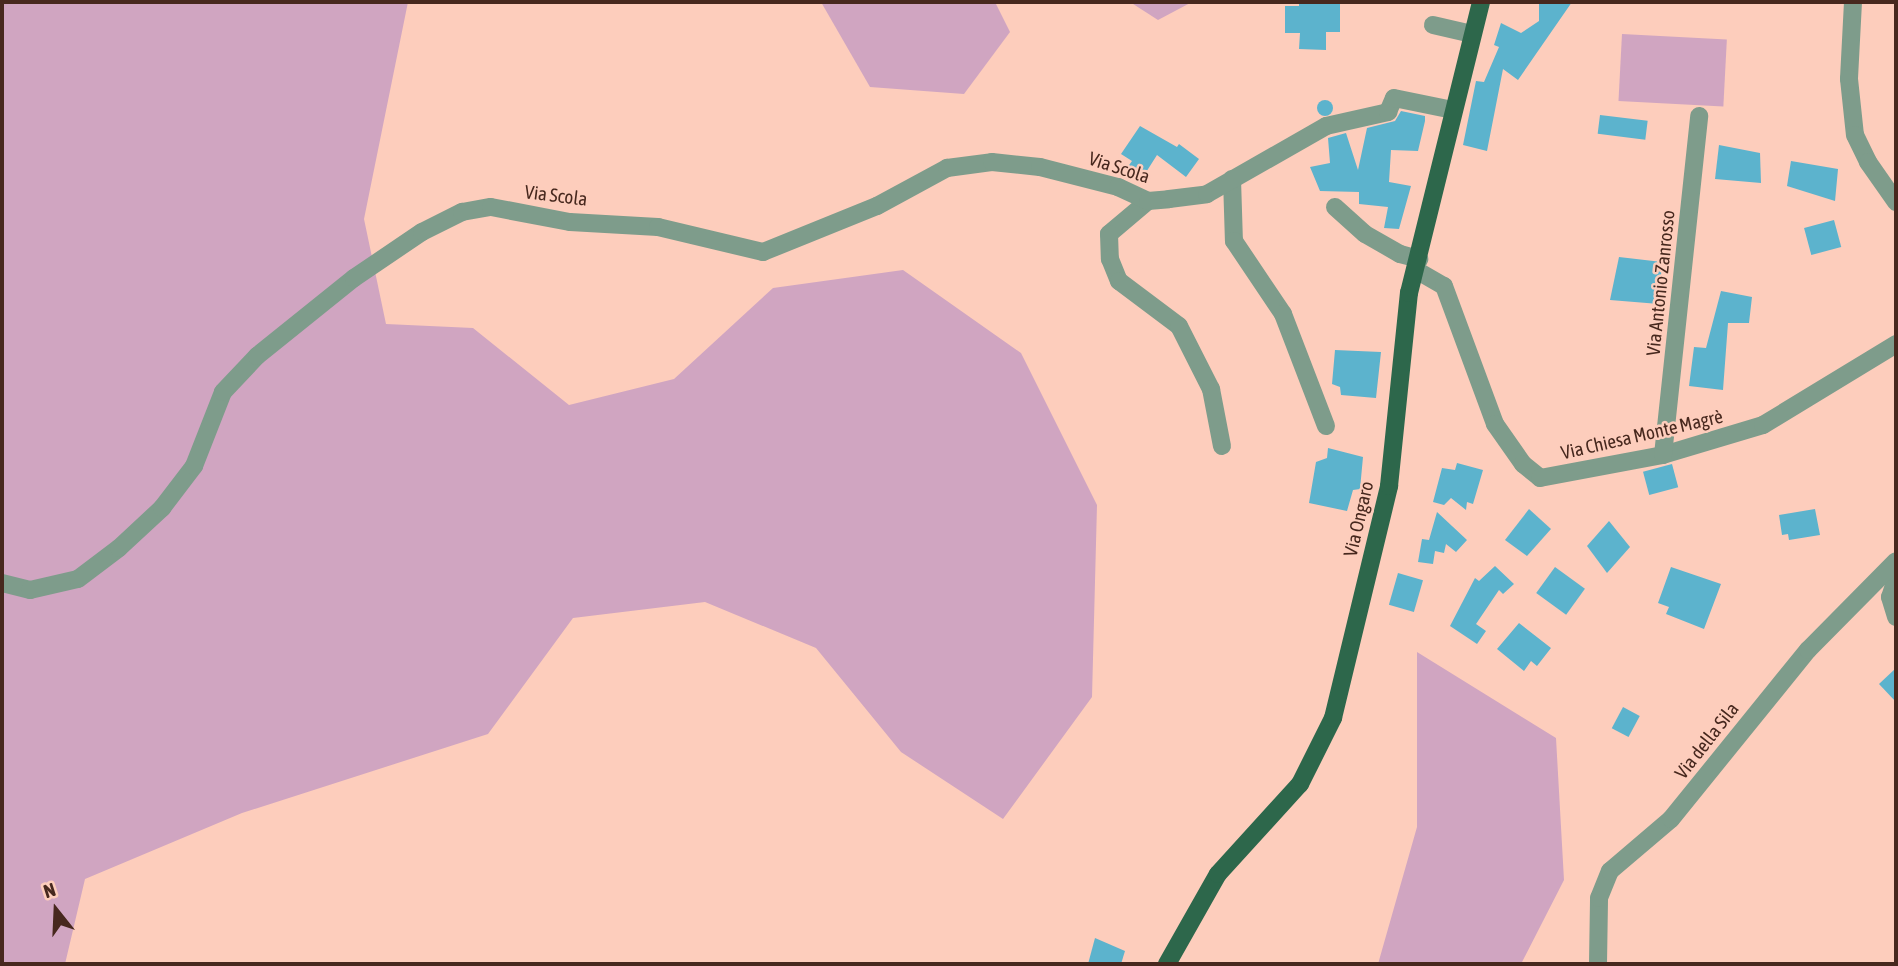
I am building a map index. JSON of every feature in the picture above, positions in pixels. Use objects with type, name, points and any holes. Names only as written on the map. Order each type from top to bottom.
[{"type":"main road","name":"Via Ongaro","points":[[1167,964],[1218,874],[1300,784],[1333,718],[1389,486],[1409,293],[1481,2]]},
{"type":"street","points":[[1853,2],[1849,79],[1855,135],[1868,162],[1896,202]]},
{"type":"street","points":[[1433,25],[1472,34]]},
{"type":"street","name":"Via Scola","points":[[2,583],[30,590],[78,579],[119,548],[162,508],[194,466],[223,392],[257,356],[354,278],[422,232],[462,212],[491,207],[570,222],[658,228],[763,253],[877,205],[947,167],[992,162],[1040,167],[1118,187],[1148,201],[1207,194],[1326,126],[1388,112],[1394,98],[1453,110]]},
{"type":"street","name":"Via Antonio Zanrosso","points":[[1663,455],[1699,116]]},
{"type":"street","points":[[1232,179],[1232,236],[1283,314],[1326,426]]},
{"type":"street","points":[[1148,201],[1109,234],[1110,258],[1119,281],[1179,326],[1211,389],[1222,446]]},
{"type":"street","points":[[1335,207],[1365,234],[1418,265]]},
{"type":"street","name":"Via Chiesa Monte Magrè","points":[[1418,265],[1444,286],[1495,424],[1523,464],[1540,478],[1663,455],[1763,425],[1896,344]]},
{"type":"street","name":"Via della Sila","points":[[1598,964],[1599,898],[1610,871],[1671,819],[1808,650],[1896,561]]},
{"type":"street","points":[[1896,579],[1890,597],[1896,617]]},
{"type":"shaded area","points":[[2,2],[408,2],[364,219],[386,324],[473,328],[569,405],[674,379],[773,288],[903,270],[1021,353],[1097,505],[1092,697],[1003,819],[901,752],[816,648],[705,602],[573,618],[488,734],[242,813],[85,879],[65,964],[2,964]]},
{"type":"shaded area","points":[[821,2],[995,2],[1010,32],[964,94],[870,87]]},
{"type":"shaded area","points":[[1130,2],[1192,2],[1158,20]]},
{"type":"shaded area","points":[[1622,34],[1727,39],[1723,106],[1618,101]]},
{"type":"shaded area","points":[[1417,652],[1556,738],[1564,880],[1521,964],[1378,964],[1417,827]]},
{"type":"building","points":[[1299,2],[1340,2],[1340,32],[1326,32],[1326,50],[1299,49],[1300,33],[1285,33],[1285,6],[1299,6]]},
{"type":"building","points":[[1539,2],[1572,2],[1518,80],[1503,69],[1487,151],[1463,145],[1476,81],[1484,82],[1499,47],[1494,45],[1501,23],[1521,33],[1539,21]]},
{"type":"building","points":[[1325,100],[1333,108],[1325,116],[1317,108]]},
{"type":"building","points":[[1401,111],[1425,116],[1425,121],[1418,151],[1391,150],[1389,182],[1411,186],[1399,229],[1384,228],[1388,207],[1359,204],[1359,192],[1320,191],[1310,167],[1330,163],[1328,138],[1346,133],[1358,170],[1367,128],[1395,121]]},
{"type":"building","points":[[1600,115],[1648,121],[1645,140],[1598,134]]},
{"type":"building","points":[[1140,126],[1177,147],[1179,144],[1199,159],[1186,177],[1157,155],[1143,177],[1127,168],[1132,161],[1121,154]]},
{"type":"building","points":[[1719,145],[1760,153],[1761,183],[1715,179]]},
{"type":"building","points":[[1791,161],[1838,169],[1835,201],[1787,186]]},
{"type":"building","points":[[1834,220],[1841,247],[1811,255],[1804,228]]},
{"type":"building","points":[[1619,257],[1662,262],[1659,304],[1610,300]]},
{"type":"building","points":[[1721,291],[1752,297],[1749,323],[1728,323],[1723,390],[1689,386],[1694,347],[1706,348]]},
{"type":"building","points":[[1335,350],[1381,352],[1376,398],[1341,395],[1340,387],[1332,384]]},
{"type":"building","points":[[1328,448],[1363,457],[1360,489],[1353,490],[1347,511],[1309,503],[1316,462],[1327,458]]},
{"type":"building","points":[[1457,463],[1483,470],[1473,504],[1467,502],[1466,510],[1451,498],[1444,505],[1433,502],[1442,468],[1455,470]]},
{"type":"building","points":[[1672,464],[1678,487],[1649,495],[1643,472]]},
{"type":"building","points":[[1529,509],[1551,529],[1527,556],[1505,540]]},
{"type":"building","points":[[1815,509],[1820,535],[1789,540],[1788,534],[1782,535],[1779,515]]},
{"type":"building","points":[[1437,512],[1467,540],[1456,552],[1446,544],[1444,553],[1435,551],[1433,564],[1418,562],[1422,539],[1429,540]]},
{"type":"building","points":[[1609,521],[1630,547],[1607,573],[1587,546]]},
{"type":"building","points":[[1495,566],[1514,584],[1503,594],[1499,590],[1476,624],[1486,631],[1477,644],[1450,626],[1475,578],[1479,581]]},
{"type":"building","points":[[1555,567],[1585,589],[1566,615],[1536,593]]},
{"type":"building","points":[[1671,567],[1721,584],[1704,629],[1666,614],[1669,607],[1658,603]]},
{"type":"building","points":[[1398,573],[1423,580],[1414,612],[1389,605]]},
{"type":"building","points":[[1519,623],[1551,648],[1537,666],[1531,661],[1524,671],[1497,649]]},
{"type":"building","points":[[1896,668],[1896,702],[1879,684]]},
{"type":"building","points":[[1623,707],[1640,716],[1629,737],[1612,728]]},
{"type":"building","points":[[1095,938],[1125,951],[1121,964],[1088,964]]}]
